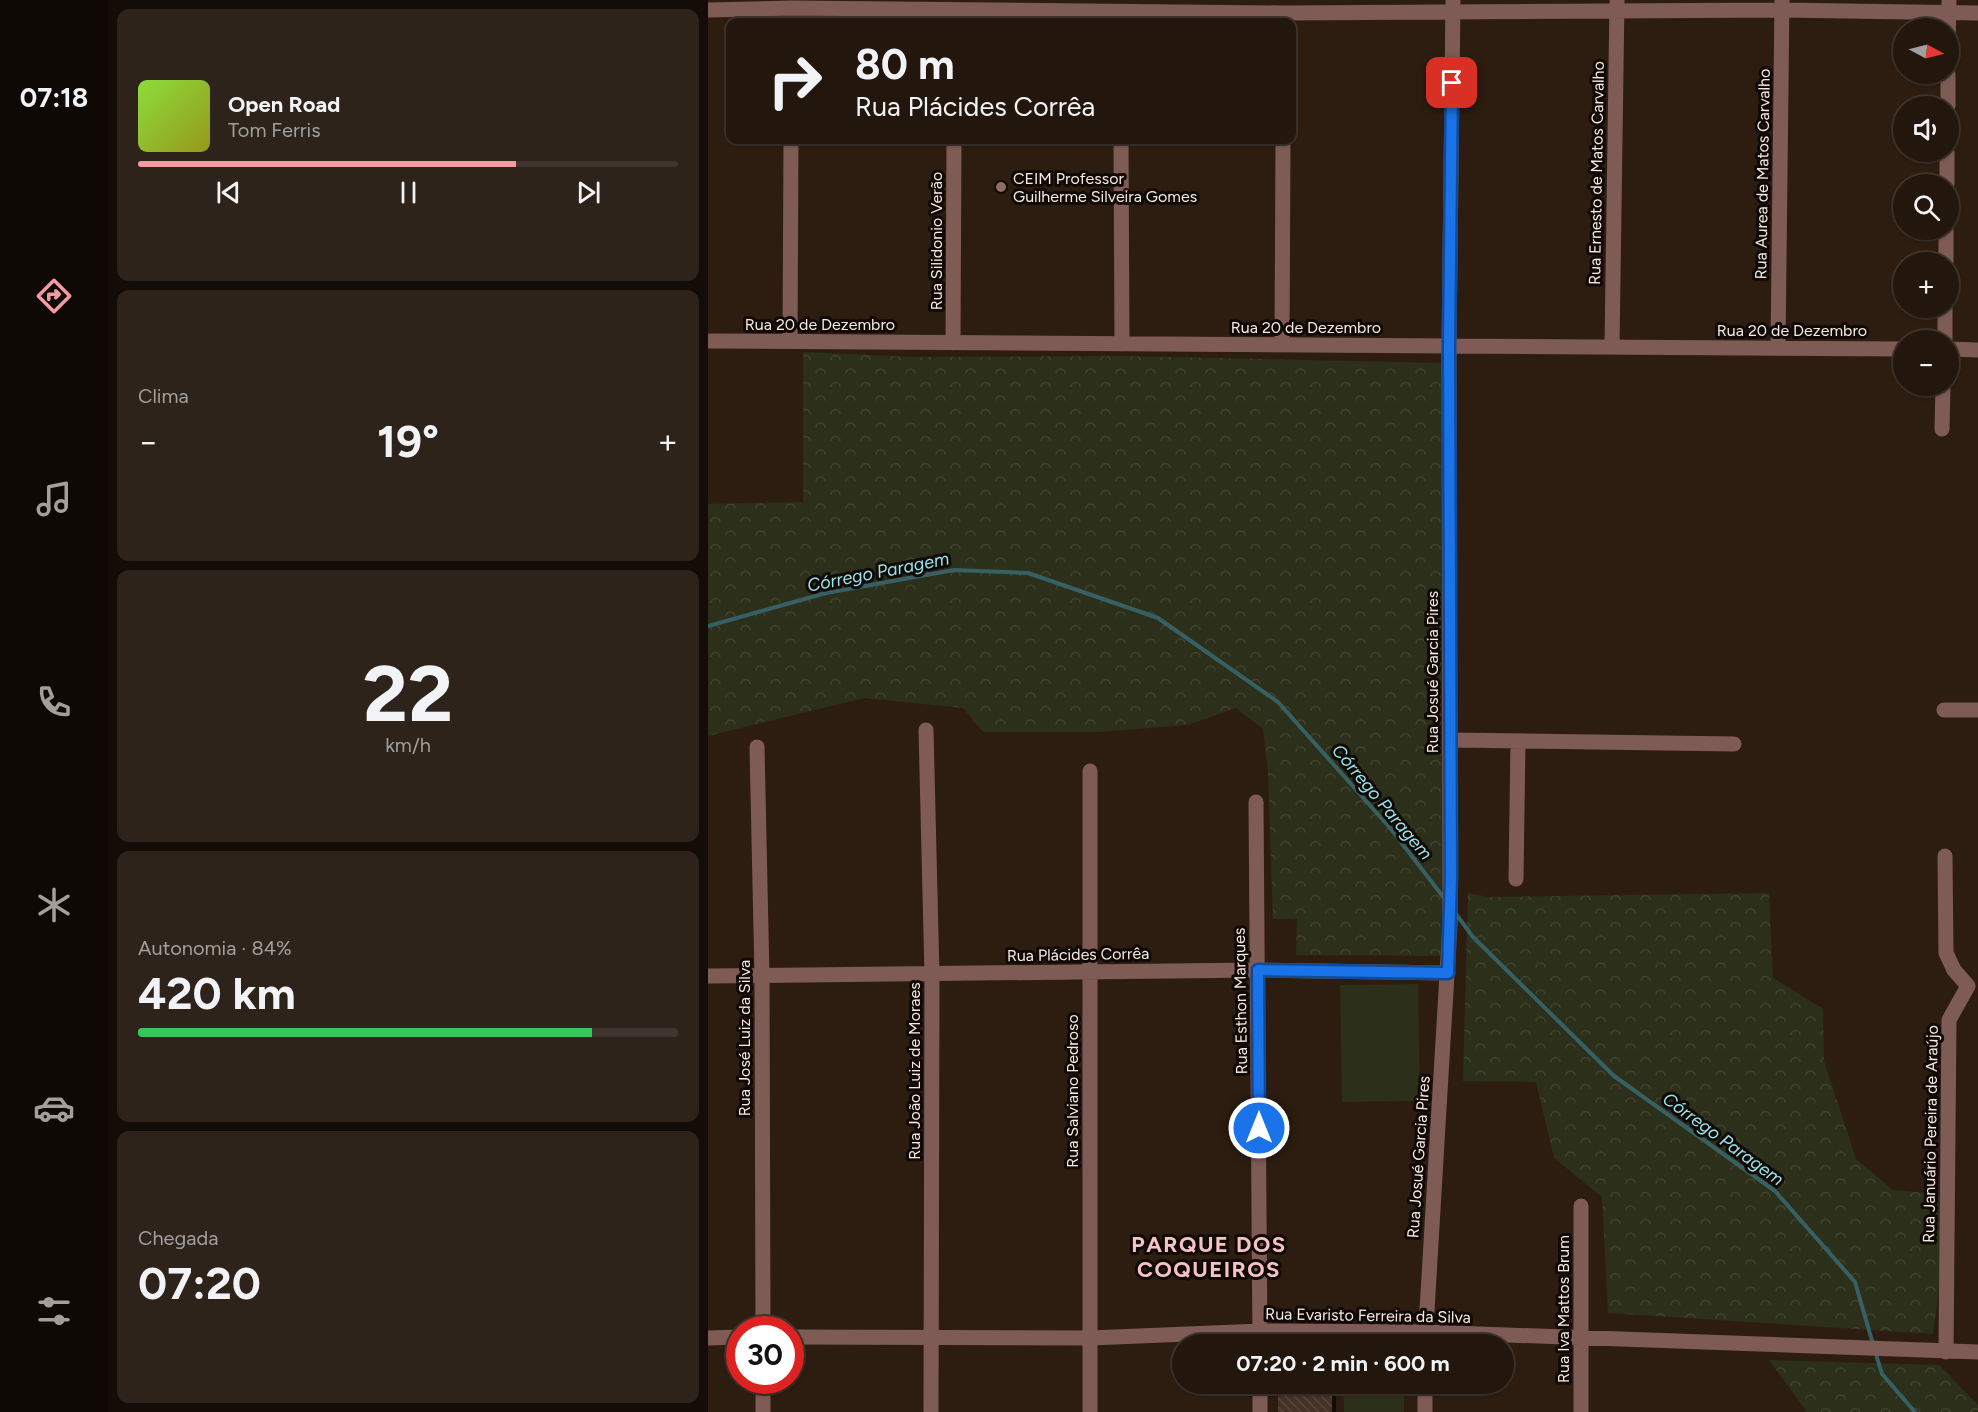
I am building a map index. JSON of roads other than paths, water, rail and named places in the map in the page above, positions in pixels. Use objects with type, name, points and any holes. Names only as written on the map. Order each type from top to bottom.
[{"type":"street","points":[[708,10],[1284,12],[1453,6],[1782,5],[1949,6],[1978,13]]},
{"type":"street","name":"Rua Aurea de Matos Carvalho","points":[[1778,348],[1782,5]]},
{"type":"street","name":"Rua Josué Garcia Pires","points":[[1425,1334],[1448,973],[1451,877],[1449,346],[1453,6]]},
{"type":"street","name":"Rua Ernesto de Matos Carvalho","points":[[1612,347],[1616,6]]},
{"type":"street","points":[[790,341],[791,144]]},
{"type":"street","name":"Rua Silidonio Verão","points":[[953,343],[954,144]]},
{"type":"street","points":[[1121,144],[1122,344]]},
{"type":"street","points":[[1282,345],[1283,144]]},
{"type":"street","name":"Rua 20 de Dezembro","points":[[708,341],[1893,349]]},
{"type":"street","points":[[1959,350],[1978,350]]},
{"type":"street","points":[[1942,429],[1943,396]]},
{"type":"street","points":[[1944,710],[1978,710]]},
{"type":"street","name":"Rua João Luiz de Moraes","points":[[926,730],[932,975],[931,1412]]},
{"type":"street","points":[[1450,740],[1734,744]]},
{"type":"street","points":[[1516,879],[1518,741]]},
{"type":"street","name":"Rua José Luiz da Silva","points":[[757,747],[762,976],[763,1316]]},
{"type":"street","name":"Rua Salviano Pedroso","points":[[1090,771],[1090,1412]]},
{"type":"street","name":"Rua Esthon Marques","points":[[1256,802],[1260,1334]]},
{"type":"street","name":"Rua Januário Pereira de Araújo","points":[[1944,856],[1946,953],[1954,970],[1973,986],[1949,1020],[1946,1352]]},
{"type":"street","name":"Rua Plácides Corrêa","points":[[708,976],[1258,970],[1448,973]]},
{"type":"street","name":"Rua Iva Mattos Brum","points":[[1581,1206],[1581,1412]]},
{"type":"street","points":[[708,1338],[726,1337]]},
{"type":"street","name":"Rua Evaristo Ferreira da Silva","points":[[804,1337],[1172,1338]]},
{"type":"street","name":"Rua Evaristo Ferreira da Silva","points":[[1514,1338],[1581,1338],[1978,1352]]},
{"type":"street","points":[[763,1394],[764,1412]]},
{"type":"street","points":[[1260,1394],[1260,1412]]},
{"type":"street","points":[[1425,1394],[1425,1412]]},
{"type":"waterway","name":"Córrego Paragem","points":[[708,626],[826,593],[954,570],[1028,573],[1158,618],[1278,702],[1391,829],[1444,898]]},
{"type":"waterway","name":"Córrego Paragem","points":[[1456,914],[1473,937],[1614,1076],[1775,1191],[1855,1282],[1873,1344]]},
{"type":"waterway","name":"Córrego Paragem","points":[[1875,1351],[1882,1374],[1915,1412]]},
{"type":"place","name":"CEIM Professor Guilherme Silveira Gomes","points":[[1001,187]]},
{"type":"district","name":"PARQUE DOS COQUEIROS","points":[[1209,1256]]}]
